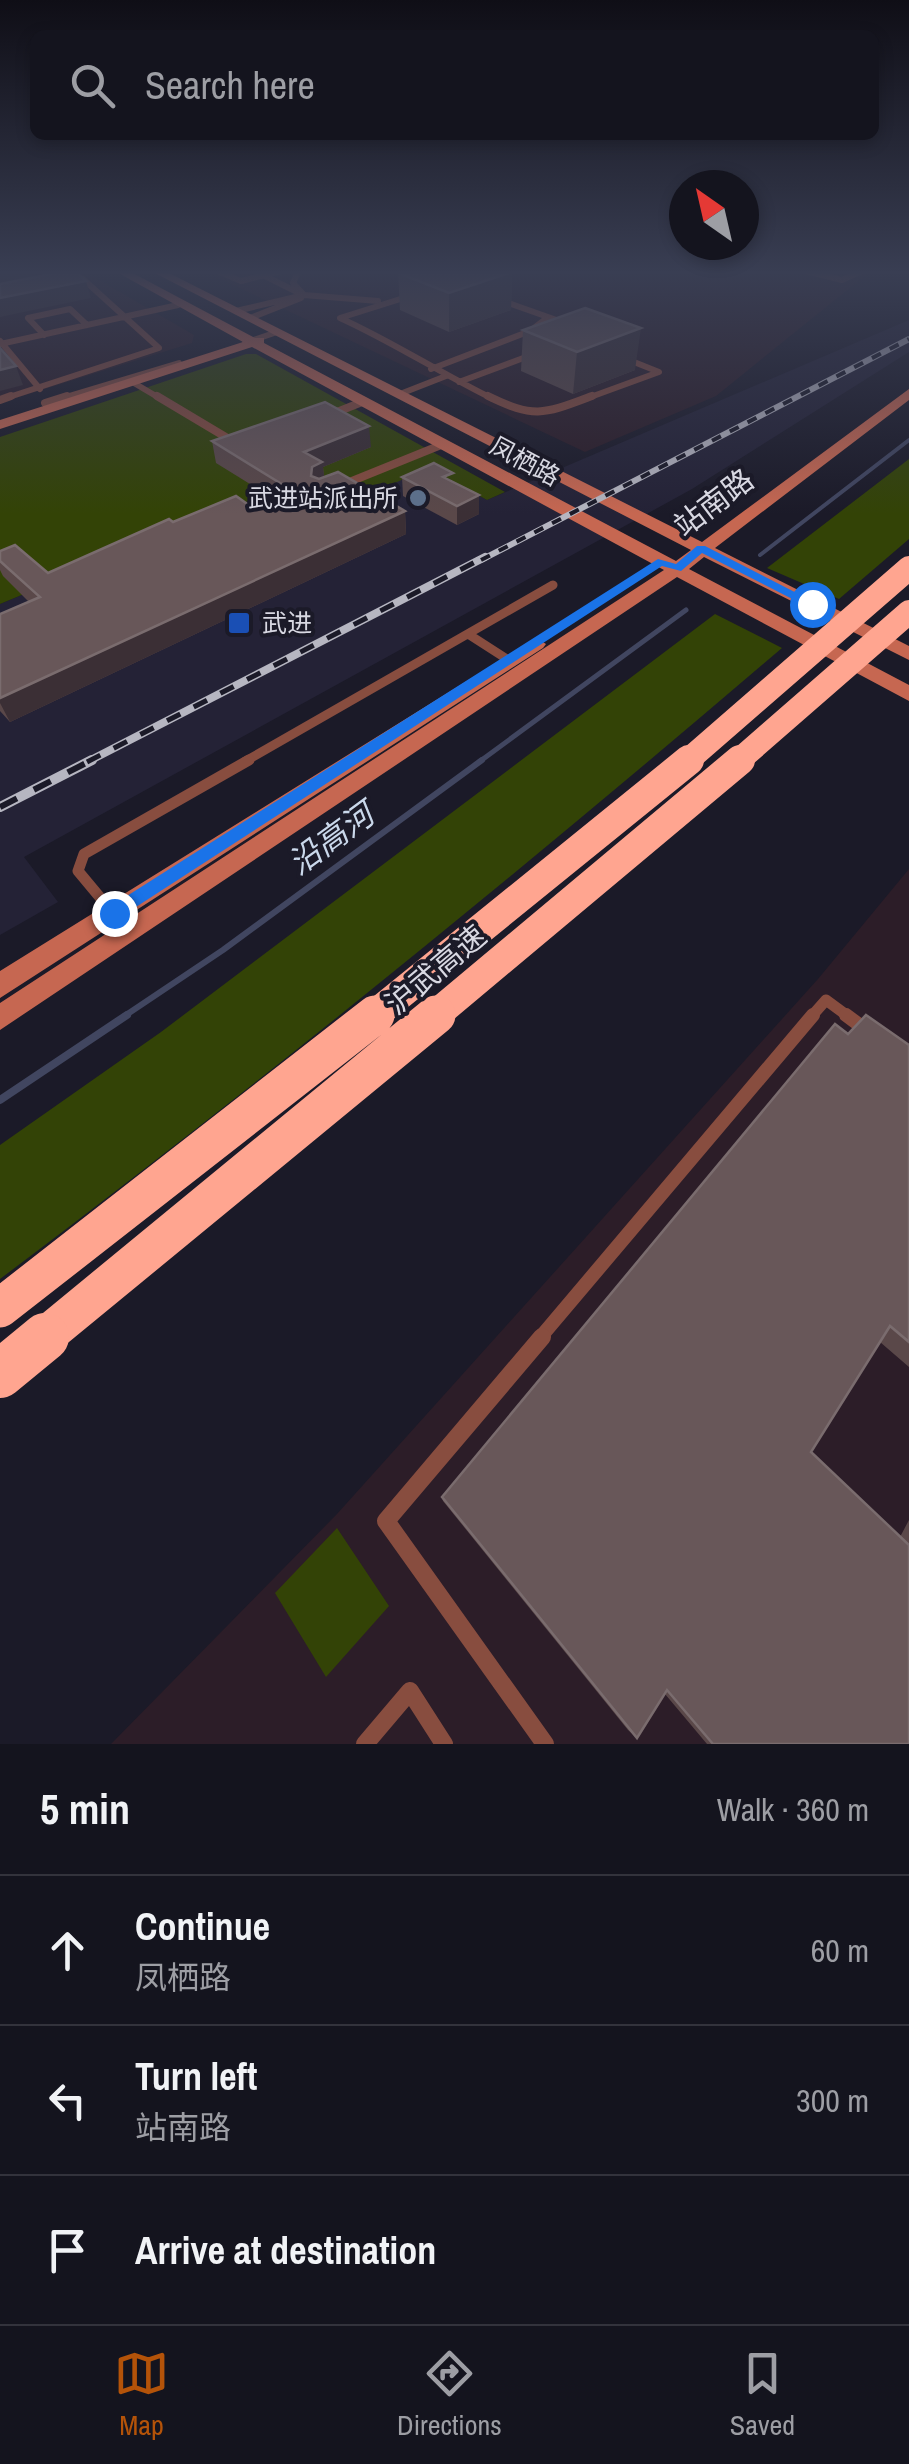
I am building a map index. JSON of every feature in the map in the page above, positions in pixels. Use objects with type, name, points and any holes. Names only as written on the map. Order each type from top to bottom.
[{"type":"highway","name":"沪武高速","points":[[0,1308],[788,678],[909,568]]},
{"type":"highway","name":"沪武高速","points":[[0,1374],[636,850],[909,612]]},
{"type":"street","points":[[0,410],[209,351]]},
{"type":"street","points":[[0,424],[134,383],[218,351]]},
{"type":"street","name":"凤栖路","points":[[266,351],[909,694]]},
{"type":"street","name":"凤栖路","points":[[316,351],[909,654]]},
{"type":"street","name":"站南路","points":[[0,1018],[669,565],[909,376]]},
{"type":"street","name":"站南路","points":[[695,544],[909,393]]},
{"type":"street","name":"站南路","points":[[0,986],[510,660],[669,565]]},
{"type":"lane","points":[[8,351],[40,388]]},
{"type":"lane","points":[[0,400],[149,351]]},
{"type":"lane","points":[[45,403],[212,351]]},
{"type":"lane","points":[[409,351],[431,369],[532,416],[659,372],[608,351]]},
{"type":"lane","points":[[431,369],[477,351]]},
{"type":"lane","points":[[459,382],[540,351]]},
{"type":"lane","points":[[400,394],[446,376]]},
{"type":"lane","points":[[134,383],[233,442],[246,444]]},
{"type":"lane","points":[[308,423],[362,402]]},
{"type":"lane","points":[[337,487],[441,445]]},
{"type":"lane","points":[[114,913],[78,871],[84,854],[553,585]]},
{"type":"lane","points":[[468,634],[510,660]]},
{"type":"lane","points":[[545,1744],[386,1522],[826,1000],[881,1042]]},
{"type":"lane","points":[[366,1744],[410,1691],[444,1744]]},
{"type":"shaded area","points":[[0,351],[165,351],[0,403]]},
{"type":"shaded area","points":[[373,351],[771,351],[716,396],[585,452]]},
{"type":"shaded area","points":[[835,351],[909,351],[692,489],[24,857],[58,902],[0,935],[0,604],[312,475],[429,468],[487,500]]},
{"type":"shaded area","points":[[909,869],[909,1744],[111,1744],[337,1514],[818,979]]},
{"type":"green space","points":[[246,354],[256,354],[505,492],[487,500],[428,468],[355,501],[311,475],[0,604],[0,437]]},
{"type":"green space","points":[[909,459],[909,539],[839,599],[767,568]]},
{"type":"green space","points":[[715,614],[782,648],[396,970],[0,1279],[0,1145],[161,1032]]},
{"type":"green space","points":[[337,1528],[389,1606],[326,1677],[275,1593]]},
{"type":"building","points":[[0,351],[3,351],[16,366],[0,370]]},
{"type":"building","points":[[325,402],[369,426],[304,452],[322,462],[312,467],[311,476],[319,479],[338,472],[405,511],[0,698],[0,614],[40,597],[0,561],[0,551],[15,545],[48,573],[169,519],[173,522],[236,496],[253,508],[293,491],[212,441]]},
{"type":"building","points":[[434,463],[453,473],[443,477],[479,495],[457,506],[402,477]]},
{"type":"building","points":[[866,1015],[909,1045],[909,1342],[890,1326],[811,1452],[909,1545],[909,1744],[713,1744],[667,1690],[637,1738],[442,1497],[835,1024],[848,1034]]},
{"type":"waterway","name":"沿高河","points":[[760,555],[909,440]]},
{"type":"waterway","name":"沿高河","points":[[479,762],[686,610]]},
{"type":"waterway","name":"沿高河","points":[[123,1017],[223,950],[482,760]]},
{"type":"waterway","name":"沿高河","points":[[0,1100],[127,1015]]},
{"type":"railway","points":[[481,560],[885,351]]},
{"type":"railway","points":[[87,762],[485,557]]},
{"type":"railway","points":[[0,807],[92,760]]},
{"type":"place","name":"武进站派出所","points":[[418,498]]},
{"type":"place","name":"武进","points":[[239,623]]},
{"type":"route","points":[[114,913],[662,562],[677,569],[701,548],[812,604]]}]
